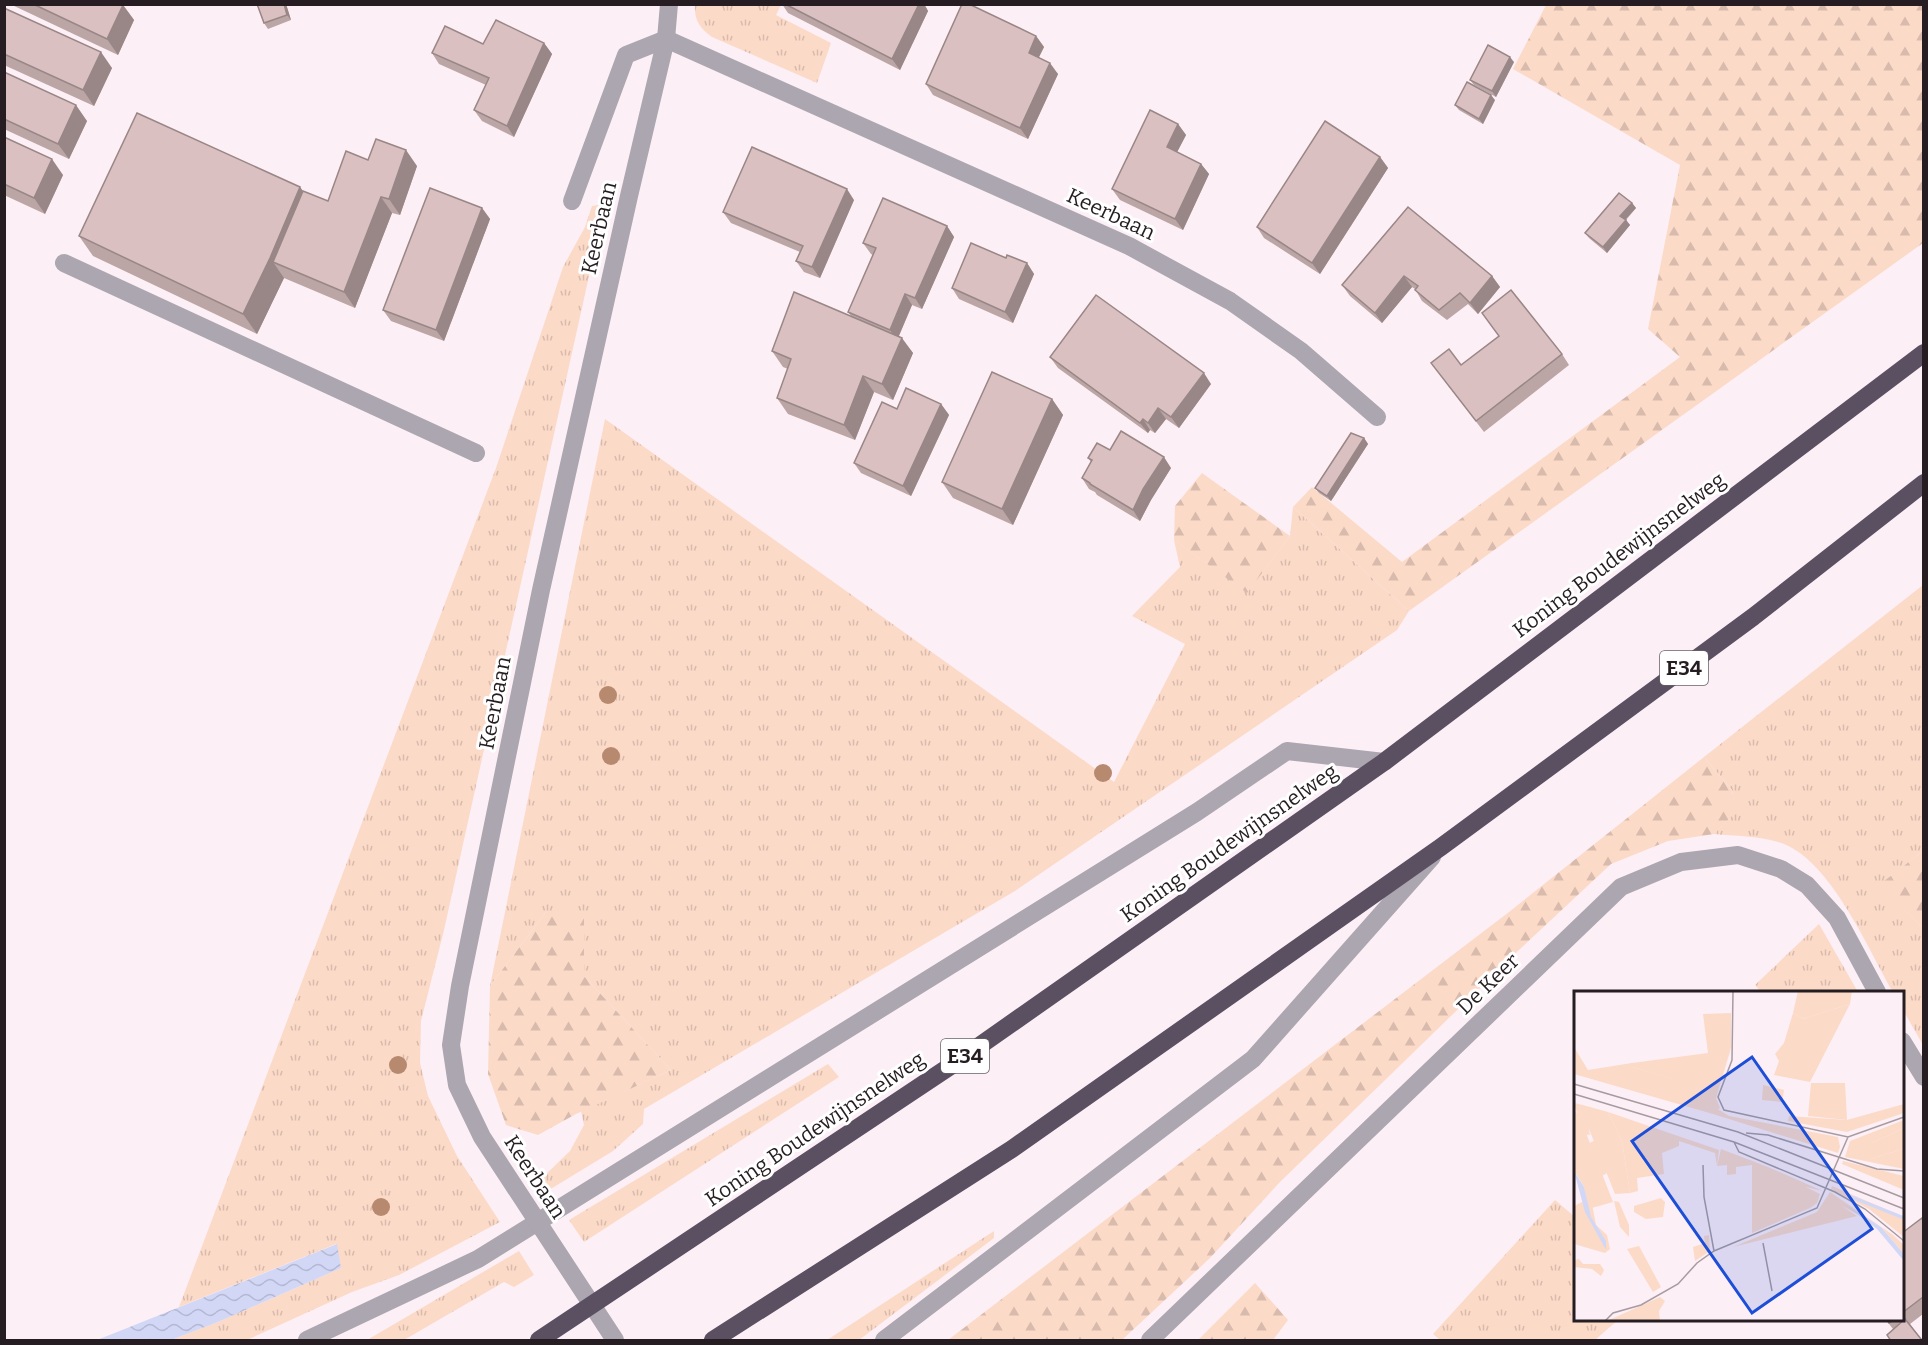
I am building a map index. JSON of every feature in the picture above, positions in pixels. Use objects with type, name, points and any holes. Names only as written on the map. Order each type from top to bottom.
[{"type":"highway","name":"Koning Boudewijnsnelweg","points":[[539,1341],[955,1063],[1384,762],[1923,353]]},
{"type":"highway","name":"E34","points":[[713,1341],[1012,1149],[1442,847],[1753,617],[1923,483]]},
{"type":"street","name":"Keerbaan","points":[[615,1341],[482,1137],[457,1085],[451,1046],[460,986],[541,590],[666,39],[669,4]]},
{"type":"street","name":"Keerbaan","points":[[666,39],[1129,246],[1230,301],[1301,351],[1377,417]]},
{"type":"street","points":[[572,201],[627,56],[666,39]]},
{"type":"street","points":[[64,263],[476,453]]},
{"type":"street","points":[[307,1341],[478,1259],[1197,812],[1287,751],[1384,762]]},
{"type":"street","points":[[884,1341],[1253,1059],[1442,847]]},
{"type":"street","name":"De Keer","points":[[1150,1341],[1621,887],[1681,862],[1738,855],[1781,869],[1807,885],[1837,918],[1876,991]]},
{"type":"street","points":[[1904,1044],[1923,1077]]},
{"type":"green space","points":[[695,5],[781,5],[776,15],[831,43],[817,83],[712,37],[699,23]]},
{"type":"green space","points":[[1546,5],[1923,5],[1923,243],[1409,611],[1293,507],[1312,487],[1402,562],[1680,357],[1648,329],[1680,165],[1513,69]]},
{"type":"green space","points":[[605,204],[444,930],[421,1021],[420,1063],[428,1096],[457,1156],[500,1222],[399,1275],[352,1292],[247,1340],[171,1340],[341,1268],[336,1244],[179,1307],[496,468],[563,267],[585,227],[592,206]]},
{"type":"green space","points":[[605,419],[1114,782],[1185,644],[1132,616],[1180,567],[1174,540],[1247,592],[1290,536],[1293,507],[1409,611],[1397,630],[1015,891],[644,1109],[643,1124],[613,1151],[549,1190],[541,1179],[570,1151],[584,1125],[581,1111],[671,1070],[584,976],[546,912],[490,986]]},
{"type":"green space","points":[[1202,473],[1290,536],[1247,593],[1174,540],[1175,506]]},
{"type":"green space","points":[[1923,585],[1923,851],[1880,885],[1923,928],[1923,1045],[1904,1012],[1904,991],[1892,991],[1845,906],[1814,865],[1797,851],[1778,842],[1754,837],[1714,834],[1735,812],[1732,790],[1704,757]]},
{"type":"green space","points":[[1704,757],[1732,790],[1736,812],[1714,834],[1668,841],[1611,864],[1280,1182],[1210,1258],[1122,1340],[948,1340],[1509,912]]},
{"type":"green space","points":[[1923,851],[1923,928],[1879,885]]},
{"type":"green space","points":[[546,912],[584,916],[584,976],[671,1070],[576,1114],[538,1135],[506,1125],[488,1074],[490,986]]},
{"type":"green space","points":[[1819,924],[1857,991],[1760,991],[1755,985]]},
{"type":"green space","points":[[828,1064],[839,1077],[584,1242],[569,1220]]},
{"type":"green space","points":[[1555,1200],[1574,1216],[1574,1321],[1617,1321],[1595,1340],[1440,1340],[1433,1334]]},
{"type":"green space","points":[[994,1231],[994,1238],[859,1340],[827,1340]]},
{"type":"green space","points":[[519,1251],[534,1275],[514,1287],[504,1282],[404,1340],[367,1340]]},
{"type":"green space","points":[[1255,1283],[1288,1320],[1273,1340],[1198,1340]]},
{"type":"water","points":[[337,1244],[341,1268],[218,1322],[171,1340],[97,1340]]},
{"type":"building","points":[[33,4],[123,4],[123,5],[107,39]]},
{"type":"building","points":[[257,4],[284,4],[287,15],[264,23]]},
{"type":"building","points":[[785,4],[919,4],[892,59]]},
{"type":"building","points":[[962,4],[969,4],[1036,36],[1029,53],[1050,63],[1020,128],[926,84]]},
{"type":"building","points":[[4,8],[101,52],[83,90],[4,54]]},
{"type":"building","points":[[496,20],[544,43],[507,126],[474,110],[489,78],[432,53],[445,26],[483,44]]},
{"type":"building","points":[[1488,45],[1510,57],[1492,91],[1470,80]]},
{"type":"building","points":[[4,72],[76,105],[58,144],[4,119]]},
{"type":"building","points":[[1467,82],[1491,95],[1479,119],[1455,105]]},
{"type":"building","points":[[1150,110],[1178,124],[1167,147],[1201,164],[1175,219],[1112,189]]},
{"type":"building","points":[[137,113],[300,187],[243,314],[79,236]]},
{"type":"building","points":[[1325,121],[1380,157],[1312,263],[1257,227]]},
{"type":"building","points":[[4,137],[52,159],[34,198],[4,184]]},
{"type":"building","points":[[376,139],[406,150],[389,199],[381,197],[344,292],[273,262],[303,191],[328,201],[346,151],[368,160]]},
{"type":"building","points":[[752,147],[847,189],[812,267],[796,261],[803,246],[723,212]]},
{"type":"building","points":[[430,188],[482,208],[436,330],[383,310]]},
{"type":"building","points":[[1619,193],[1632,203],[1620,216],[1626,220],[1603,247],[1585,233]]},
{"type":"building","points":[[883,198],[947,226],[915,298],[905,294],[890,330],[848,312],[876,248],[863,243]]},
{"type":"building","points":[[1408,207],[1492,276],[1470,303],[1460,293],[1439,310],[1415,290],[1418,286],[1404,276],[1375,313],[1342,285]]},
{"type":"building","points":[[971,243],[1006,258],[1007,255],[1027,263],[1005,312],[952,288]]},
{"type":"building","points":[[1511,290],[1562,354],[1476,421],[1431,363],[1449,349],[1461,365],[1499,336],[1482,313]]},
{"type":"building","points":[[794,292],[902,338],[882,384],[863,376],[844,425],[777,398],[791,359],[772,351]]},
{"type":"building","points":[[1096,295],[1204,373],[1171,417],[1158,408],[1148,423],[1143,419],[1140,423],[1050,357]]},
{"type":"building","points":[[992,372],[1052,399],[1002,509],[942,482]]},
{"type":"building","points":[[906,388],[941,404],[903,486],[854,463],[882,402],[897,409]]},
{"type":"building","points":[[1121,431],[1164,457],[1143,489],[1133,510],[1082,478],[1092,460],[1088,458],[1097,443],[1110,450]]},
{"type":"building","points":[[1351,433],[1364,438],[1327,496],[1315,488]]},
{"type":"building","points":[[1922,1218],[1923,1297],[1904,1311],[1904,1232]]},
{"type":"building","points":[[1904,1320],[1921,1339],[1919,1341],[1891,1341],[1887,1335]]}]
